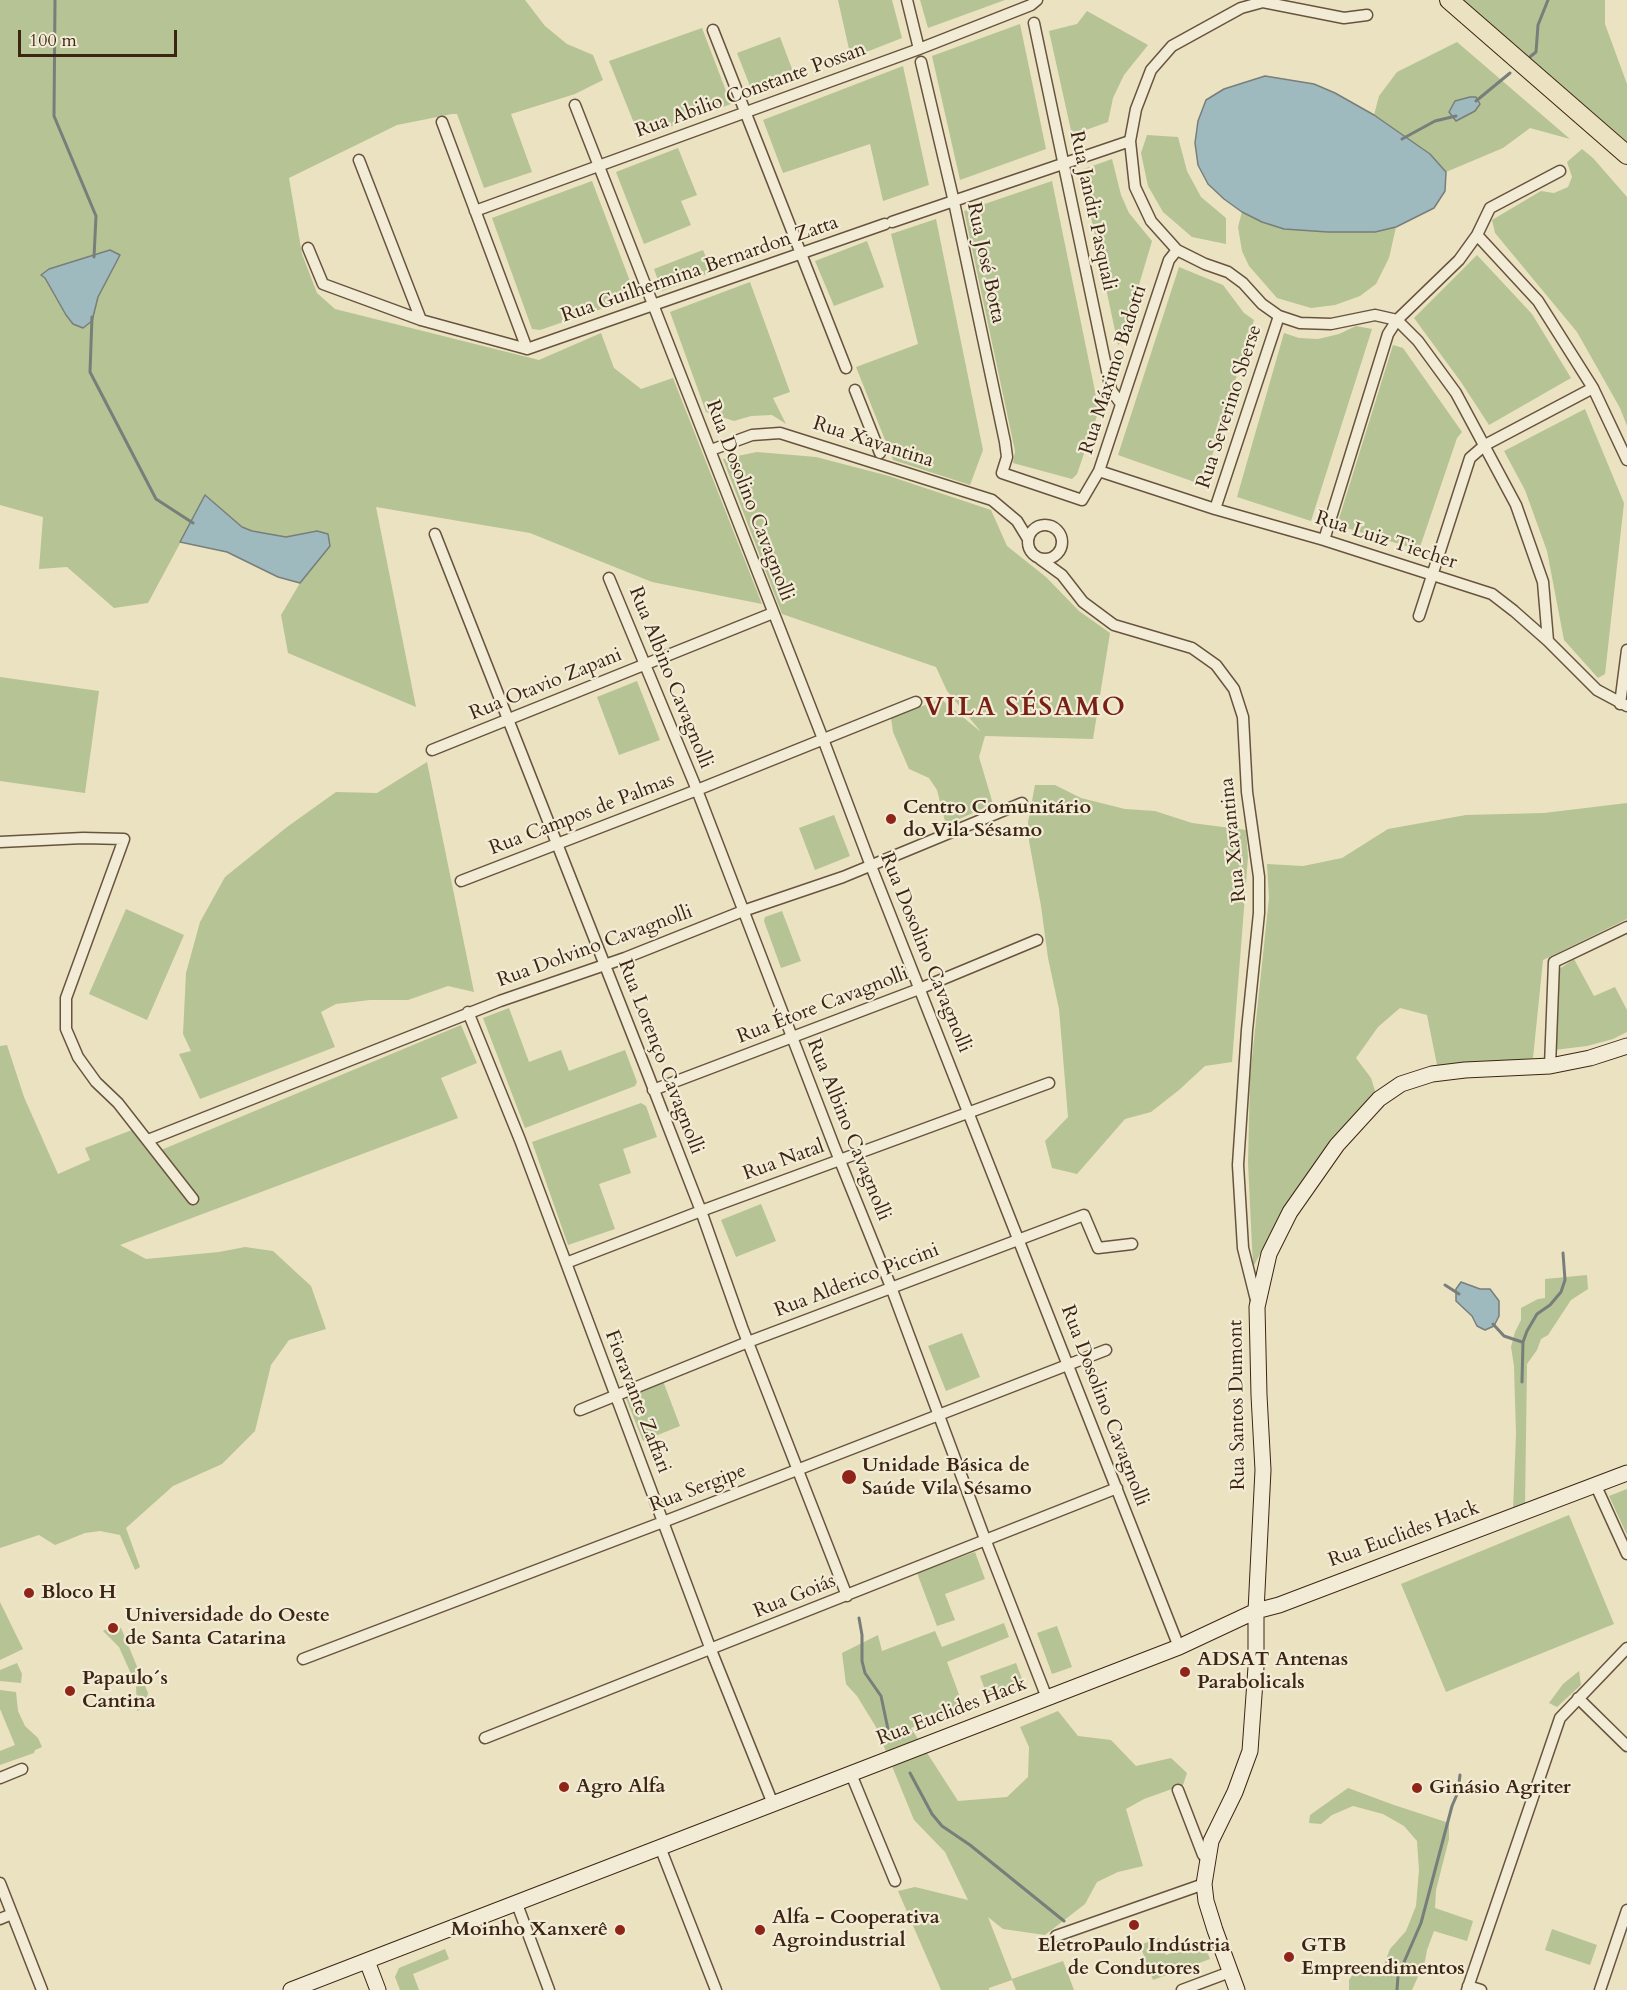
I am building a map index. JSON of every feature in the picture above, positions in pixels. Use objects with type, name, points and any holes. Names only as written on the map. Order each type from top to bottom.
[{"type":"main road","points":[[1449,0],[1627,155]]},
{"type":"main road","name":"Rua Santos Dumont","points":[[1237,1990],[1215,1930],[1206,1901],[1204,1884],[1211,1841],[1235,1792],[1250,1751],[1256,1667],[1256,1611],[1263,1470],[1258,1395],[1257,1307],[1269,1254],[1290,1212],[1337,1145],[1379,1099],[1401,1084],[1431,1074],[1550,1066],[1590,1058],[1627,1046]]},
{"type":"main road","name":"Rua Euclides Hack","points":[[291,1990],[1179,1647],[1256,1611],[1279,1605],[1627,1473]]},
{"type":"main road","points":[[367,1961],[378,1990]]},
{"type":"street","points":[[907,0],[919,48]]},
{"type":"street","name":"Rua Abilio Constante Possan","points":[[475,211],[919,48],[1031,5],[1037,0]]},
{"type":"street","points":[[1367,15],[1344,18],[1263,2],[1240,8],[1172,46],[1151,70],[1136,109],[1130,141],[1135,187],[1151,221],[1177,250],[1228,272],[1243,283],[1262,304],[1279,316],[1300,323],[1331,324],[1375,315],[1397,320],[1418,341],[1456,393],[1516,504],[1543,582],[1548,641]]},
{"type":"street","name":"Rua Jandir Pasquali","points":[[1034,23],[1111,390],[1121,404]]},
{"type":"street","points":[[712,30],[846,368]]},
{"type":"street","name":"Rua José Botta","points":[[921,62],[954,202],[1005,442],[1006,457],[1002,473],[1082,500]]},
{"type":"street","name":"Rua Dosolino Cavagnolli","points":[[574,105],[1179,1647]]},
{"type":"street","points":[[442,122],[527,349]]},
{"type":"street","name":"Rua Guilhermina Bernardon Zatta","points":[[527,349],[1130,141]]},
{"type":"street","points":[[359,160],[421,320]]},
{"type":"street","points":[[1324,540],[1388,334],[1397,320],[1459,261],[1477,235],[1490,208],[1560,171]]},
{"type":"street","points":[[1477,235],[1538,301],[1593,388],[1627,460]]},
{"type":"street","points":[[308,248],[323,284],[421,320],[527,349]]},
{"type":"street","name":"Rua Máximo Badotti","points":[[1082,500],[1100,471],[1169,260],[1177,250]]},
{"type":"street","name":"Rua Severino Sberse","points":[[1215,509],[1279,316]]},
{"type":"street","points":[[1419,616],[1470,458],[1485,445],[1593,388]]},
{"type":"street","points":[[855,390],[880,453]]},
{"type":"street","name":"Rua Xavantina","points":[[711,450],[752,435],[780,433],[992,500],[1017,520]]},
{"type":"street","name":"Rua Luiz Tiecher","points":[[1100,471],[1215,509],[1324,540],[1492,594],[1514,610],[1548,641],[1597,690],[1624,705]]},
{"type":"street","points":[[1017,520],[1051,526],[1060,534],[1062,575]]},
{"type":"street","points":[[1017,520],[1028,540],[1030,549],[1040,559],[1052,558],[1060,550]]},
{"type":"street","points":[[1028,540],[1033,531],[1041,526]]},
{"type":"street","name":"Rua Lorenço Cavagnolli","points":[[435,534],[701,1211],[748,1342],[847,1596]]},
{"type":"street","name":"Rua Xavantina","points":[[1040,559],[1062,575],[1083,602],[1114,625],[1192,648],[1216,665],[1234,689],[1243,717],[1244,762],[1259,877],[1259,901],[1238,1165],[1243,1248],[1257,1307]]},
{"type":"street","name":"Rua Albino Cavagnolli","points":[[609,578],[697,790],[791,1036],[891,1287],[1047,1698]]},
{"type":"street","name":"Rua Otavio Zapani","points":[[432,750],[773,613]]},
{"type":"street","points":[[1624,705],[1627,650]]},
{"type":"street","name":"Rua Campos de Palmas","points":[[461,881],[916,702]]},
{"type":"street","name":"Rua Dolvino Cavagnolli","points":[[148,1140],[468,1012],[604,965],[743,911],[871,866],[1022,803]]},
{"type":"street","points":[[0,842],[34,838],[124,839],[66,998],[66,1029],[78,1057],[96,1082],[118,1103],[193,1199]]},
{"type":"street","points":[[1550,1066],[1554,962],[1627,927]]},
{"type":"street","name":"Rua Étore Cavagnolli","points":[[653,1090],[919,989],[1037,940]]},
{"type":"street","name":"Fioravante Zaffari","points":[[468,1012],[520,1140],[614,1396],[711,1650],[773,1804]]},
{"type":"street","name":"Rua Natal","points":[[566,1263],[1049,1083]]},
{"type":"street","name":"Rua Alderico Piccini","points":[[580,1410],[748,1342],[1084,1215],[1098,1248],[1132,1244]]},
{"type":"street","name":"Rua Sergipe","points":[[303,1659],[1106,1350]]},
{"type":"street","points":[[1596,1486],[1627,1554]]},
{"type":"street","name":"Rua Goiás","points":[[485,1738],[1117,1488]]},
{"type":"street","points":[[1481,1990],[1468,1988],[1560,1718],[1627,1648]]},
{"type":"street","points":[[1578,1698],[1627,1746]]},
{"type":"street","points":[[0,1778],[22,1769]]},
{"type":"street","points":[[851,1774],[895,1881]]},
{"type":"street","points":[[1178,1790],[1203,1855],[1209,1857]]},
{"type":"street","points":[[660,1847],[716,1990]]},
{"type":"street","points":[[0,1883],[42,1990]]},
{"type":"street","points":[[1056,1936],[1204,1884]]},
{"type":"street","points":[[517,1904],[549,1990]]},
{"type":"street","points":[[1600,1990],[1627,1910]]},
{"type":"street","points":[[0,1919],[12,1914]]},
{"type":"street","points":[[1182,1990],[1230,1972]]},
{"type":"green space","points":[[0,0],[525,0],[545,26],[567,44],[593,55],[603,80],[575,94],[511,114],[532,172],[484,188],[457,114],[397,125],[289,178],[302,254],[317,293],[335,309],[539,360],[601,333],[614,368],[641,389],[673,378],[762,604],[652,582],[530,533],[376,507],[416,707],[288,653],[281,615],[300,583],[317,531],[286,537],[252,531],[242,527],[206,495],[148,603],[114,608],[67,567],[39,569],[43,517],[0,505]]},
{"type":"green space","points":[[838,0],[892,0],[902,38],[851,58]]},
{"type":"green space","points":[[920,0],[1005,0],[928,28]]},
{"type":"green space","points":[[1460,0],[1605,0],[1605,24],[1627,84],[1627,143]]},
{"type":"green space","points":[[1087,11],[1148,45],[1124,75],[1113,98],[1108,122],[1072,135],[1049,31],[1077,24]]},
{"type":"green space","points":[[1020,24],[1046,149],[960,180],[932,56]]},
{"type":"green space","points":[[702,28],[731,104],[640,138],[609,61]]},
{"type":"green space","points":[[780,37],[795,77],[752,91],[737,53]]},
{"type":"green space","points":[[1457,42],[1570,139],[1530,128],[1503,148],[1446,172],[1430,154],[1374,115],[1379,96],[1397,72]]},
{"type":"green space","points":[[903,66],[929,185],[883,201],[870,144],[783,173],[763,120]]},
{"type":"green space","points":[[1147,135],[1178,137],[1187,171],[1201,197],[1226,218],[1226,244],[1192,237],[1163,212],[1148,186],[1141,153]]},
{"type":"green space","points":[[678,148],[697,195],[681,201],[691,225],[644,244],[616,172]]},
{"type":"green space","points":[[1582,149],[1593,158],[1627,197],[1627,426],[1620,408],[1577,332],[1495,233],[1492,220],[1541,191],[1554,193],[1568,187],[1572,177],[1567,162]]},
{"type":"green space","points":[[1112,159],[1121,195],[1129,213],[1152,241],[1122,342],[1118,345],[1081,170]]},
{"type":"green space","points":[[592,181],[636,297],[540,330],[532,329],[492,218]]},
{"type":"green space","points":[[1052,181],[1097,401],[1097,416],[1077,474],[1072,479],[1013,463],[1015,451],[964,211]]},
{"type":"green space","points":[[1242,212],[1284,229],[1375,232],[1396,227],[1389,258],[1376,284],[1360,296],[1335,305],[1311,308],[1277,298],[1249,266],[1242,251],[1238,227]]},
{"type":"green space","points":[[936,219],[983,450],[970,485],[893,460],[856,367],[918,344],[891,234]]},
{"type":"green space","points":[[867,241],[884,287],[834,306],[815,261]]},
{"type":"green space","points":[[703,250],[712,272],[662,291],[654,269]]},
{"type":"green space","points":[[1477,255],[1532,314],[1571,378],[1489,425],[1414,318]]},
{"type":"green space","points":[[1179,267],[1223,285],[1244,313],[1254,320],[1203,485],[1118,455]]},
{"type":"green space","points":[[750,282],[790,392],[773,398],[786,424],[772,415],[751,416],[734,421],[706,412],[670,312]]},
{"type":"green space","points":[[1356,326],[1372,329],[1311,521],[1237,497],[1284,333],[1299,338],[1318,339],[1339,334]]},
{"type":"green space","points":[[1393,345],[1403,348],[1462,432],[1457,438],[1419,550],[1337,525]]},
{"type":"green space","points":[[1585,409],[1624,503],[1605,674],[1598,678],[1564,640],[1547,551],[1525,490],[1504,451]]},
{"type":"green space","points":[[757,452],[816,457],[889,476],[991,510],[1007,546],[1046,577],[1079,611],[1110,633],[1093,739],[985,736],[979,757],[993,804],[946,825],[937,790],[929,778],[909,769],[893,732],[891,718],[941,699],[981,732],[947,691],[936,667],[782,614],[723,459]]},
{"type":"green space","points":[[0,677],[99,691],[85,793],[0,781]]},
{"type":"green space","points":[[637,681],[660,740],[619,755],[597,697]]},
{"type":"green space","points":[[427,762],[474,992],[448,986],[408,1000],[370,1000],[336,1004],[321,1012],[335,1047],[200,1099],[179,1054],[191,1051],[183,1034],[186,973],[200,922],[225,877],[287,827],[336,792],[377,793]]},
{"type":"green space","points":[[1035,785],[1055,785],[1081,798],[1125,809],[1155,811],[1192,823],[1246,830],[1248,857],[1232,1062],[1205,1066],[1151,1112],[1125,1119],[1077,1174],[1052,1168],[1045,1141],[1068,1117],[1059,1009],[1048,958],[1029,841],[1028,822]]},
{"type":"green space","points":[[1627,803],[1627,919],[1543,960],[1533,1058],[1464,1067],[1437,1065],[1427,1015],[1400,1008],[1378,1027],[1356,1058],[1371,1078],[1376,1094],[1285,1208],[1253,1267],[1248,1163],[1250,1077],[1269,898],[1267,864],[1303,866],[1342,858],[1388,829],[1466,815],[1544,813]]},
{"type":"green space","points":[[834,815],[850,856],[815,870],[799,828]]},
{"type":"green space","points":[[126,909],[184,935],[147,1020],[89,994]]},
{"type":"green space","points":[[782,911],[801,961],[781,968],[764,921],[765,917]]},
{"type":"green space","points":[[1574,959],[1594,996],[1615,987],[1627,1010],[1627,1032],[1613,1039],[1587,1046],[1554,1050],[1558,970]]},
{"type":"green space","points":[[509,1008],[529,1062],[561,1050],[569,1071],[625,1050],[637,1082],[635,1086],[525,1128],[483,1018]]},
{"type":"green space","points":[[461,1025],[477,1063],[441,1078],[458,1118],[120,1245],[146,1259],[219,1252],[245,1247],[273,1251],[311,1286],[326,1329],[289,1340],[271,1365],[255,1431],[222,1464],[173,1486],[126,1528],[140,1567],[135,1570],[120,1535],[100,1531],[85,1533],[55,1545],[39,1535],[0,1548],[0,1046],[7,1045],[24,1097],[58,1174],[90,1160],[85,1148],[132,1130],[154,1153]]},
{"type":"green space","points":[[641,1103],[646,1106],[657,1137],[623,1149],[631,1173],[599,1184],[615,1229],[568,1245],[532,1142]]},
{"type":"green space","points":[[761,1204],[776,1241],[736,1257],[721,1220]]},
{"type":"green space","points":[[1587,1275],[1588,1289],[1571,1300],[1548,1335],[1541,1339],[1537,1350],[1527,1364],[1525,1506],[1513,1511],[1516,1434],[1514,1366],[1511,1347],[1521,1320],[1521,1308],[1545,1298],[1545,1279]]},
{"type":"green space","points":[[962,1333],[980,1377],[946,1391],[928,1346]]},
{"type":"green space","points":[[663,1381],[680,1426],[643,1441],[625,1396]]},
{"type":"green space","points":[[1627,1489],[1627,1535],[1609,1496]]},
{"type":"green space","points":[[1569,1515],[1614,1624],[1446,1692],[1401,1584]]},
{"type":"green space","points":[[975,1552],[985,1579],[945,1594],[955,1620],[937,1626],[917,1573]]},
{"type":"green space","points":[[0,1602],[23,1649],[0,1660]]},
{"type":"green space","points":[[1004,1623],[1009,1637],[947,1662],[964,1708],[911,1728],[958,1801],[1007,1797],[1028,1777],[1029,1747],[1020,1727],[1058,1711],[1078,1736],[1111,1740],[1136,1766],[1171,1758],[1187,1773],[1183,1785],[1144,1799],[1126,1809],[1143,1866],[1118,1872],[1097,1882],[1085,1904],[1045,1935],[1003,1929],[988,1917],[1012,1979],[1063,1961],[1074,1990],[1016,1990],[1012,1980],[989,1988],[989,1990],[941,1990],[898,1891],[915,1887],[968,1900],[945,1852],[914,1820],[876,1727],[857,1696],[846,1684],[842,1653],[878,1635],[882,1651],[935,1631],[942,1647]]},
{"type":"green space","points":[[1057,1626],[1072,1667],[1052,1674],[1037,1633]]},
{"type":"green space","points":[[111,1627],[121,1628],[148,1693],[145,1707],[137,1711],[136,1685],[119,1647],[103,1631]]},
{"type":"green space","points":[[17,1663],[22,1674],[21,1683],[0,1681],[0,1670]]},
{"type":"green space","points":[[1016,1663],[1024,1684],[988,1698],[980,1676]]},
{"type":"green space","points":[[1579,1671],[1581,1685],[1557,1707],[1549,1703],[1563,1684]]},
{"type":"green space","points":[[0,1690],[16,1692],[18,1711],[25,1726],[38,1738],[42,1747],[34,1753],[0,1765],[0,1751],[15,1745],[0,1709]]},
{"type":"green space","points":[[1348,1788],[1449,1823],[1449,1839],[1436,1890],[1435,1908],[1473,1921],[1467,1941],[1434,1931],[1425,1961],[1412,1990],[1349,1990],[1349,1980],[1356,1970],[1375,1975],[1382,1970],[1390,1949],[1406,1931],[1416,1906],[1419,1870],[1417,1841],[1404,1826],[1383,1814],[1353,1806],[1332,1815],[1321,1824],[1309,1823],[1310,1815]]},
{"type":"green space","points":[[1552,1929],[1597,1945],[1590,1965],[1545,1950]]},
{"type":"green space","points":[[1159,1938],[1166,1955],[1203,1941],[1210,1959],[1153,1980],[1140,1945]]},
{"type":"green space","points":[[445,1949],[449,1959],[413,1974],[419,1990],[400,1990],[395,1977],[399,1968]]},
{"type":"water","points":[[1265,76],[1314,84],[1335,93],[1374,115],[1430,154],[1446,172],[1445,191],[1434,208],[1396,227],[1375,232],[1328,232],[1284,229],[1242,212],[1224,199],[1208,184],[1198,165],[1195,143],[1198,121],[1206,100],[1224,89]]},
{"type":"water","points":[[1476,97],[1480,104],[1475,111],[1456,121],[1449,112],[1455,101]]},
{"type":"water","points":[[110,250],[120,255],[98,297],[92,321],[83,328],[73,324],[41,275],[49,269]]},
{"type":"water","points":[[205,495],[242,527],[286,537],[317,531],[328,534],[330,546],[300,583],[278,577],[227,552],[180,542]]},
{"type":"water","points":[[1461,1282],[1480,1289],[1490,1289],[1499,1301],[1499,1316],[1494,1326],[1485,1330],[1477,1326],[1472,1316],[1456,1301],[1456,1289]]},
{"type":"waterway","points":[[55,0],[54,116],[96,216],[94,257]]},
{"type":"waterway","points":[[1526,60],[1536,52],[1538,25],[1548,0]]},
{"type":"waterway","points":[[1476,101],[1510,73]]},
{"type":"waterway","points":[[1402,139],[1435,121],[1456,116]]},
{"type":"waterway","points":[[92,317],[90,372],[156,499],[193,523]]},
{"type":"waterway","points":[[1522,1382],[1523,1342],[1537,1314],[1550,1305],[1561,1292],[1565,1280],[1563,1253]]},
{"type":"waterway","points":[[1445,1285],[1459,1294]]},
{"type":"waterway","points":[[1493,1324],[1504,1336],[1522,1342]]},
{"type":"waterway","points":[[859,1618],[865,1673],[881,1696],[889,1734]]},
{"type":"waterway","points":[[910,1773],[932,1814],[942,1826],[970,1845],[1064,1921]]},
{"type":"waterway","points":[[1397,1990],[1398,1976],[1421,1923],[1452,1806],[1458,1792],[1460,1775]]},
{"type":"place","name":"Centro Comunitário do Vila Sésamo","points":[[891,819]]},
{"type":"place","name":"Unidade Básica de Saúde Vila Sésamo","points":[[849,1477]]},
{"type":"place","name":"Bloco H","points":[[29,1593]]},
{"type":"place","name":"Universidade do Oeste de Santa Catarina","points":[[113,1628]]},
{"type":"place","name":"ADSAT Antenas Parabolicals","points":[[1185,1672]]},
{"type":"place","name":"Papaulo´s Cantina","points":[[70,1691]]},
{"type":"place","name":"Agro Alfa","points":[[564,1787]]},
{"type":"place","name":"Ginásio Agriter","points":[[1417,1788]]},
{"type":"place","name":"EletroPaulo Indústria de Condutores","points":[[1134,1925]]},
{"type":"place","name":"Moinho Xanxerê","points":[[620,1930]]},
{"type":"place","name":"Alfa - Cooperativa Agroindustrial","points":[[760,1930]]},
{"type":"place","name":"GTB Empreendimentos","points":[[1289,1957]]},
{"type":"district","name":"VILA SÉSAMO","points":[[1025,709]]}]
